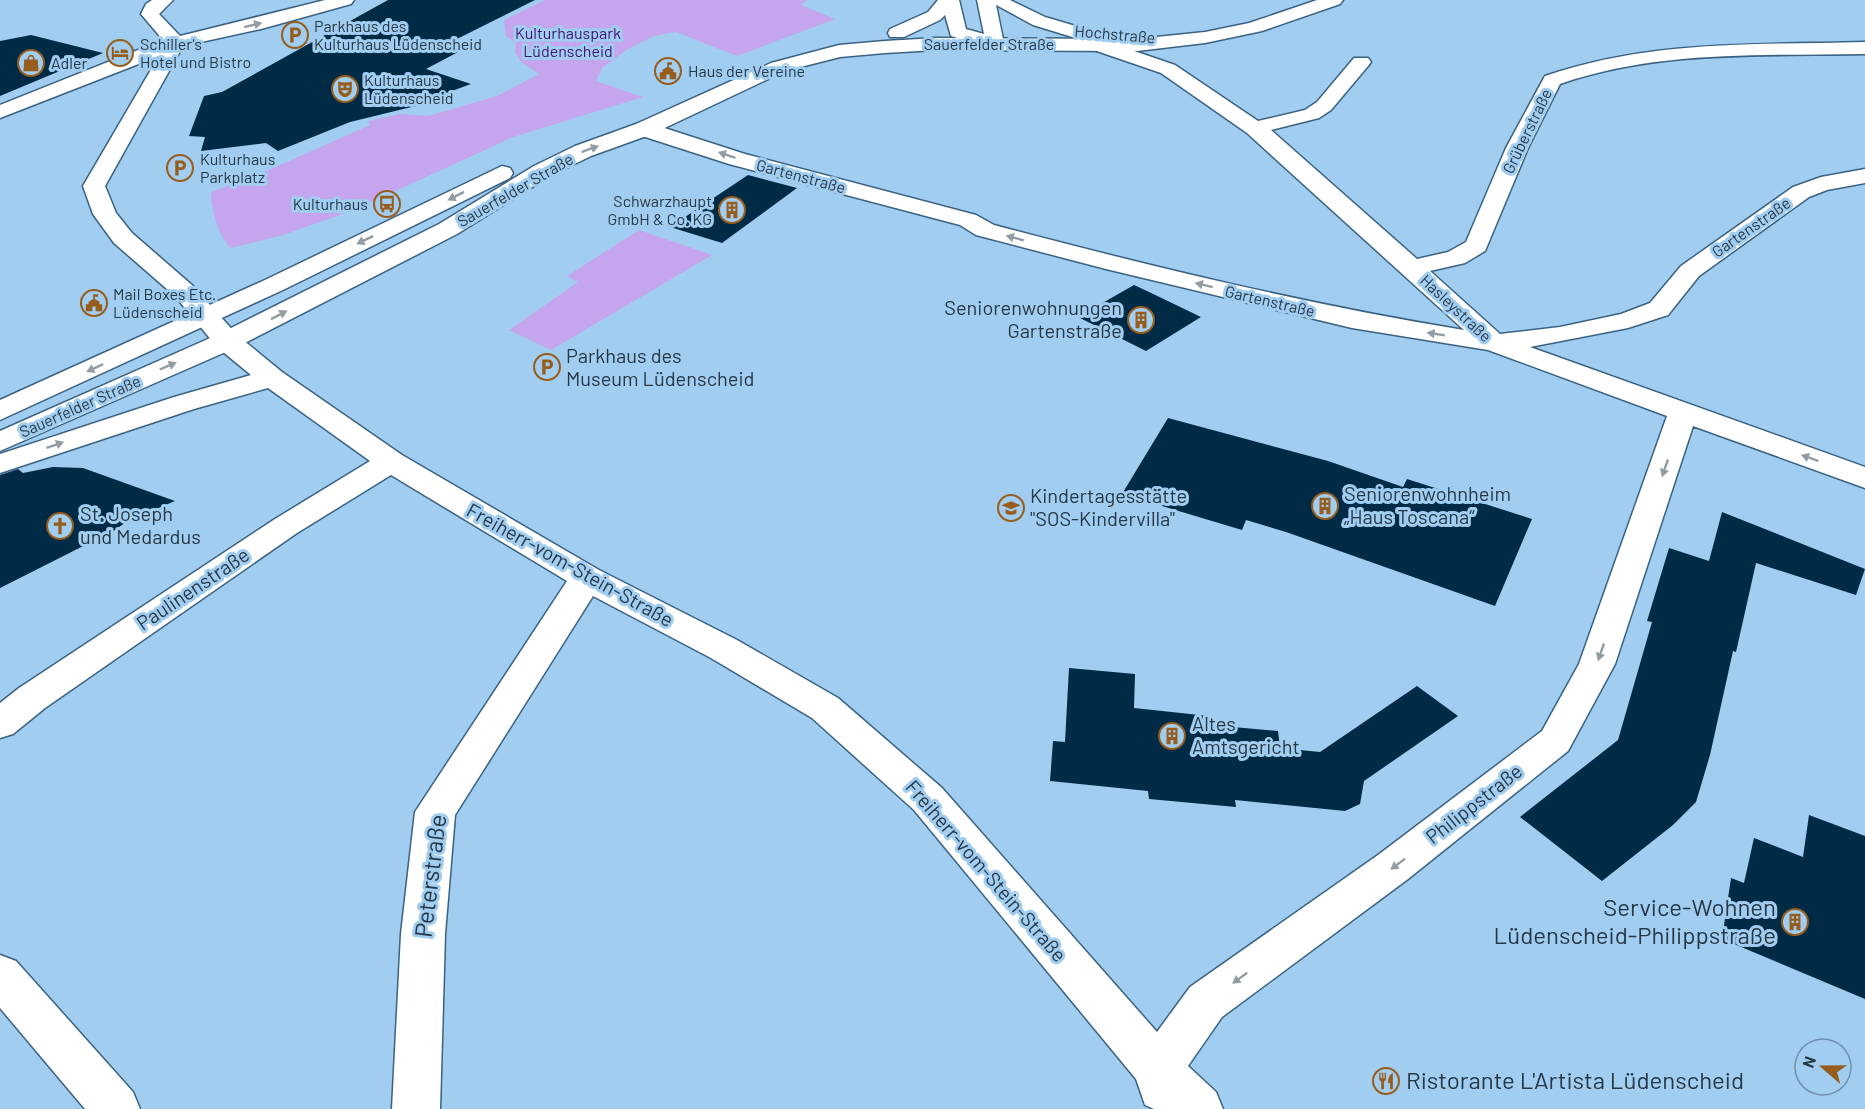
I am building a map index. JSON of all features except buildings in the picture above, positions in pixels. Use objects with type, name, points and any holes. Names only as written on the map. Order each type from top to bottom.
[{"type":"street","points":[[164,0],[152,8],[150,14],[160,28],[176,42]]},
{"type":"street","points":[[0,111],[176,42],[254,25],[345,0]]},
{"type":"street","points":[[949,0],[958,32],[993,38],[986,0]]},
{"type":"street","points":[[897,33],[934,16],[949,0]]},
{"type":"street","name":"Hochstraße","points":[[996,0],[1040,21],[1089,39],[1137,45],[1169,39],[1208,37],[1252,29],[1334,0]]},
{"type":"street","name":"Sauerfelder Straße","points":[[0,411],[205,317],[418,215],[551,145],[785,51],[827,40],[897,33],[958,32]]},
{"type":"street","name":"Sauerfelder Straße","points":[[0,442],[226,341],[448,229],[542,171],[583,151],[644,129],[778,68],[839,51],[993,38],[1089,39]]},
{"type":"street","name":"Hasleystraße","points":[[1089,39],[1168,69],[1255,128],[1494,344],[1865,478]]},
{"type":"street","points":[[1168,69],[1161,54],[1169,39]]},
{"type":"street","name":"Freiherr-vom-Stein-Straße","points":[[176,42],[115,153],[94,186],[105,214],[123,238],[184,291],[226,341],[272,378],[391,462],[587,578],[724,649],[833,715],[928,799],[1162,1089],[1199,1109]]},
{"type":"street","name":"Grüberstraße","points":[[1412,268],[1456,258],[1476,246],[1517,148],[1552,80],[1571,72],[1654,53],[1865,48]]},
{"type":"street","points":[[1255,128],[1312,114],[1324,106],[1361,62]]},
{"type":"street","name":"Gartenstraße","points":[[644,129],[737,159],[968,220],[985,230],[1106,262],[1352,320],[1494,344],[1560,335],[1628,320],[1659,309],[1690,271],[1801,192],[1821,184],[1865,176]]},
{"type":"street","points":[[0,464],[184,403],[272,378]]},
{"type":"street","name":"Philippstraße","points":[[1162,1089],[1206,1002],[1393,867],[1556,741],[1597,664],[1683,412]]},
{"type":"street","name":"Paulinenstraße","points":[[0,724],[32,698],[286,526],[391,462]]},
{"type":"street","name":"Peterstraße","points":[[416,1109],[423,934],[435,812],[587,578]]},
{"type":"street","points":[[0,975],[116,1109]]},
{"type":"green space","name":"Kulturhauspark Lüdenscheid","points":[[545,0],[807,0],[801,5],[835,19],[737,56],[676,32],[654,36],[628,49],[602,68],[596,81],[643,97],[513,137],[354,210],[283,235],[231,248],[226,242],[216,222],[211,192],[269,170],[370,125],[368,121],[400,114],[428,116],[497,96],[539,74],[521,62],[515,52],[516,43],[506,36],[504,20]]},
{"type":"green space","points":[[639,230],[712,255],[551,350],[509,330],[578,282],[567,276]]},
{"type":"place","name":"Parkhaus des Kulturhaus Lüdenscheid","points":[[295,35]]},
{"type":"place","name":"Schiller's Hotel und Bistro","points":[[120,53]]},
{"type":"place","name":"Adler","points":[[31,63]]},
{"type":"place","name":"Haus der Vereine","points":[[668,71]]},
{"type":"place","name":"Kulturhaus Lüdenscheid","points":[[345,89]]},
{"type":"place","name":"Kulturhaus Parkplatz","points":[[180,168]]},
{"type":"place","name":"Kulturhaus","points":[[387,204]]},
{"type":"place","name":"Schwarzhaupt GmbH & Co. KG","points":[[732,210]]},
{"type":"place","name":"Mail Boxes Etc. Lüdenscheid","points":[[94,303]]},
{"type":"place","name":"Seniorenwohnungen Gartenstraße","points":[[1141,320]]},
{"type":"place","name":"Parkhaus des Museum Lüdenscheid","points":[[547,367]]},
{"type":"place","name":"Seniorenwohnheim „Haus Toscana“","points":[[1325,506]]},
{"type":"place","name":"Kindertagesstätte \"SOS-Kindervilla\"","points":[[1011,508]]},
{"type":"place","name":"St. Joseph und Medardus","points":[[60,526]]},
{"type":"place","name":"Altes Amtsgericht","points":[[1172,736]]},
{"type":"place","name":"Service-Wohnen Lüdenscheid-Philippstraße","points":[[1795,922]]},
{"type":"place","name":"Ristorante L'Artista Lüdenscheid","points":[[1386,1081]]}]
